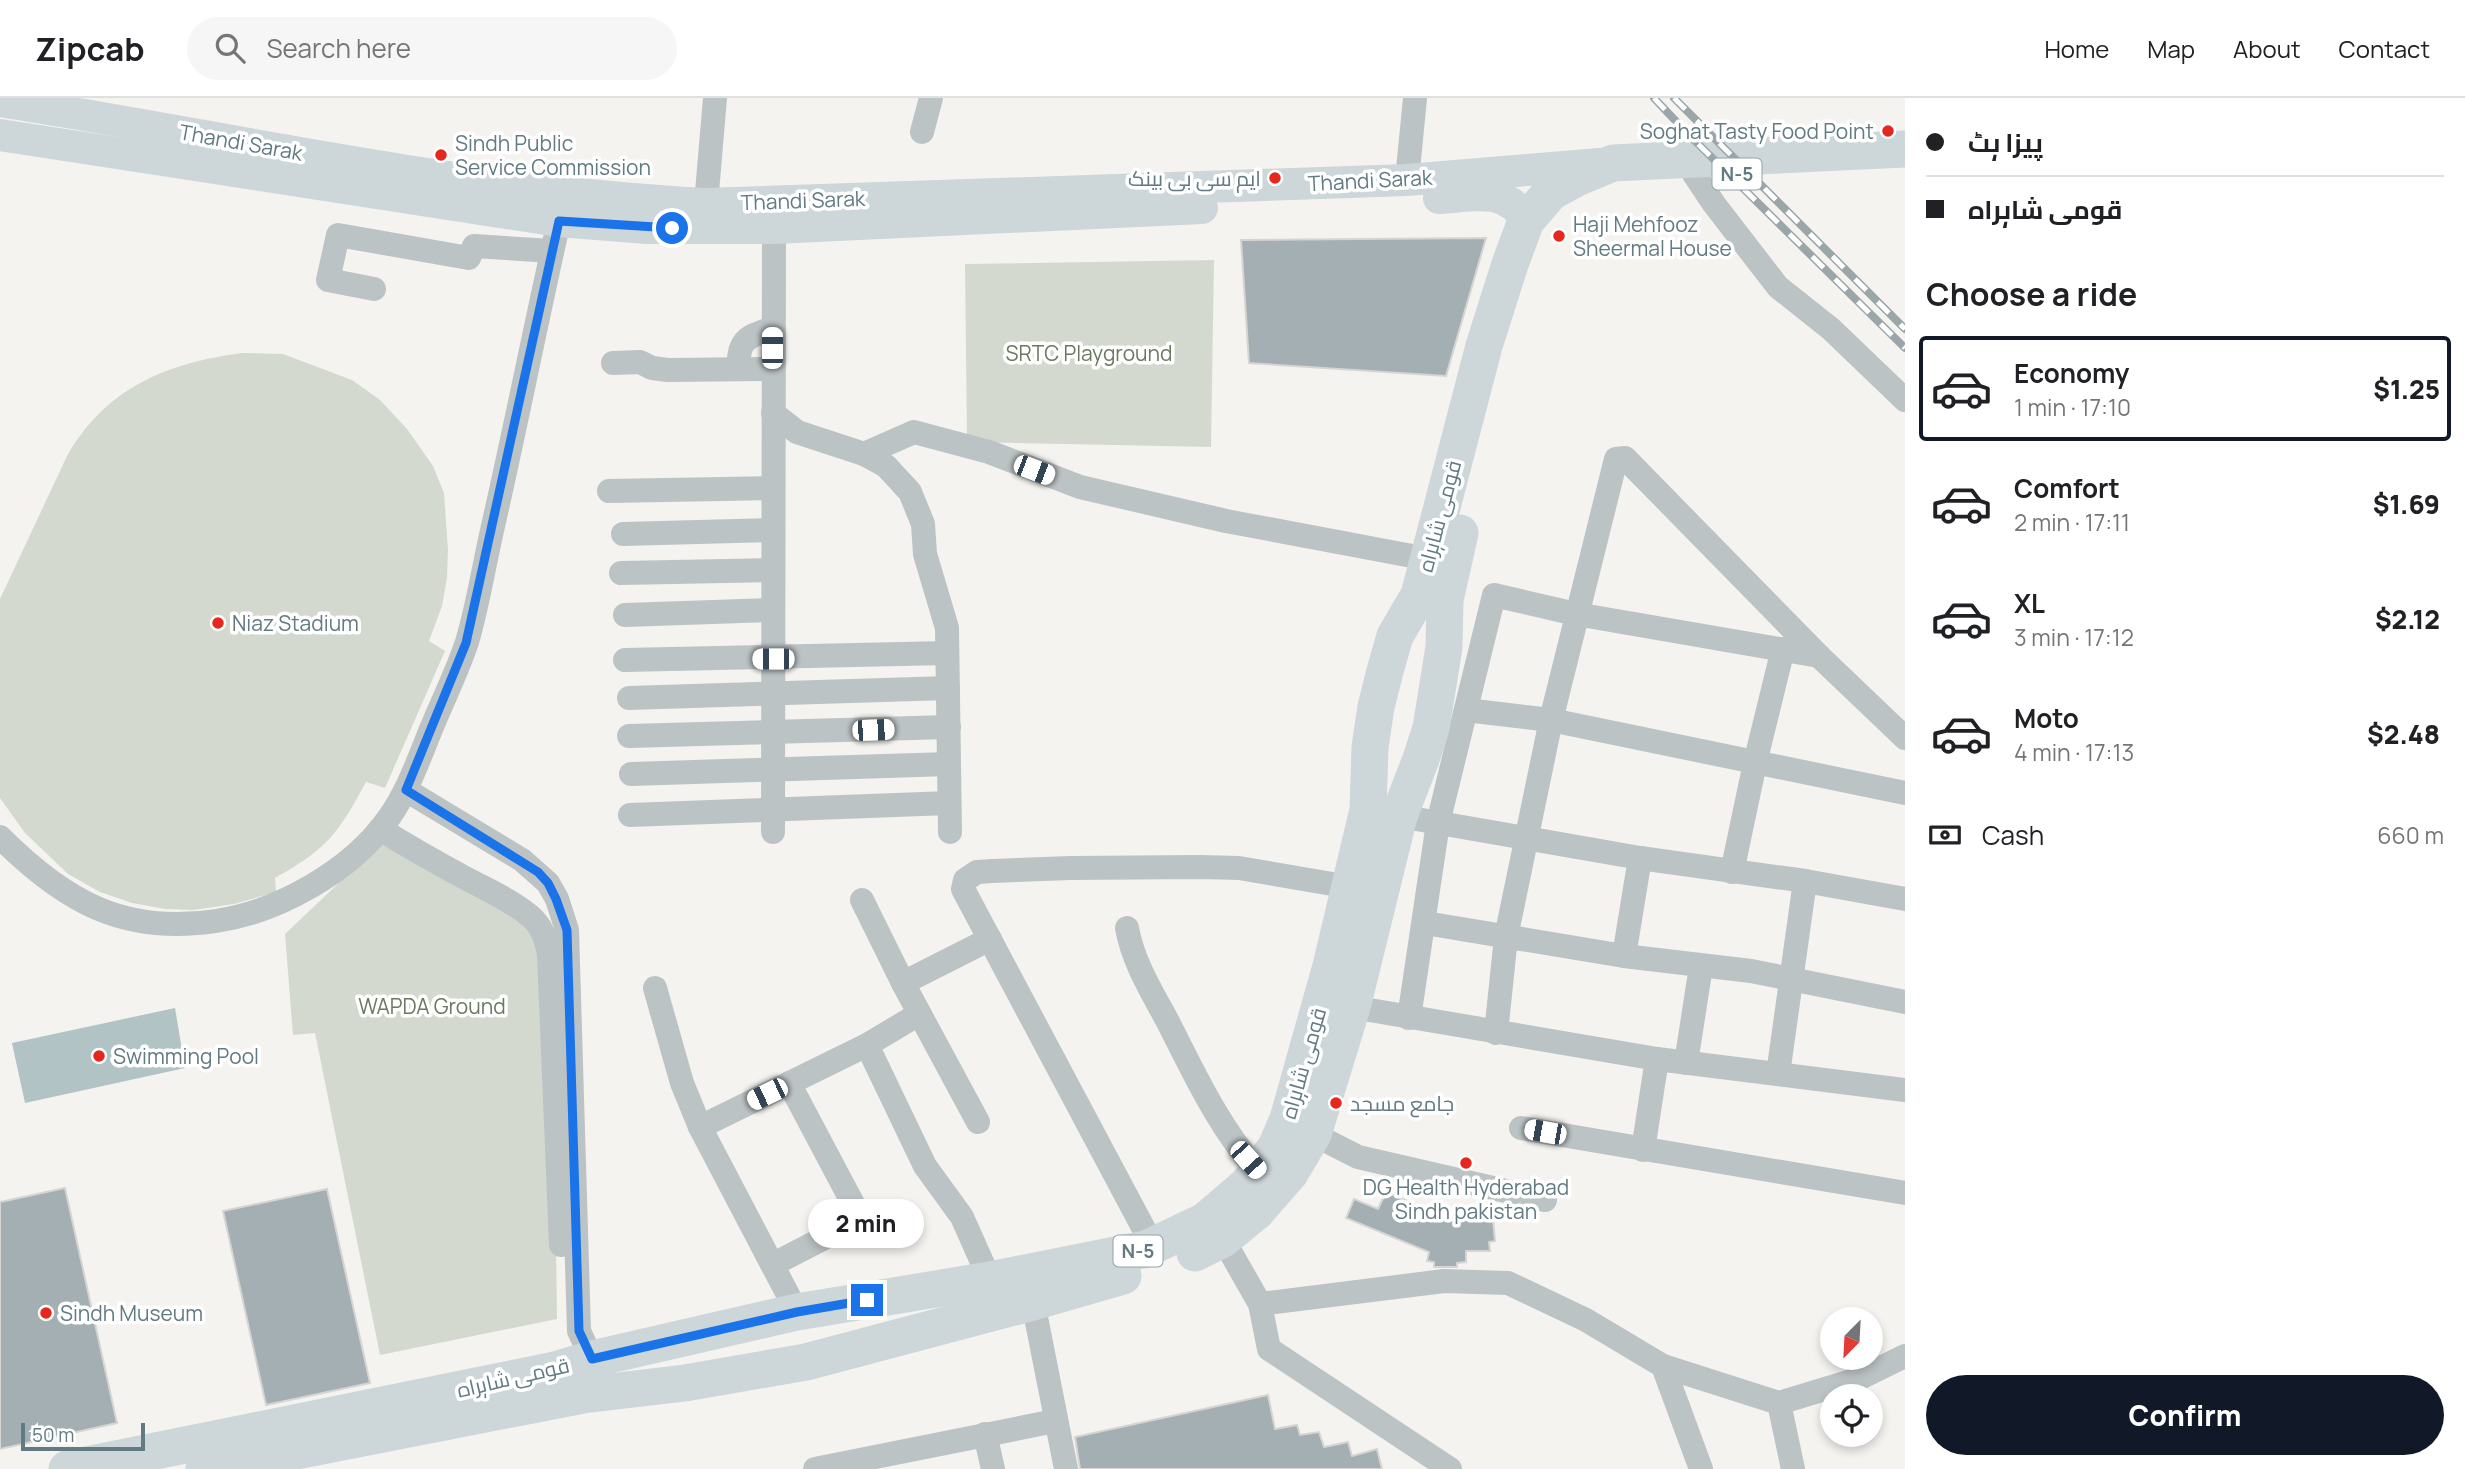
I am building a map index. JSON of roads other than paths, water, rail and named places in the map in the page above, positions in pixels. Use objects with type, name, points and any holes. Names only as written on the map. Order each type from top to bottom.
[{"type":"highway","name":"قومی شاہراہ","points":[[67,1469],[555,1370],[592,1359],[807,1310],[989,1280],[1153,1246],[1205,1221],[1313,1134],[1352,1007],[1399,816],[1431,728],[1444,647],[1432,598],[1428,559],[1483,346],[1526,221],[1551,192],[1614,163],[1905,149]]},
{"type":"highway","name":"قومی شاہراہ","points":[[204,1469],[276,1462],[583,1395],[666,1385],[806,1362],[1033,1302],[1190,1256],[1223,1239],[1256,1213],[1276,1147],[1288,1119],[1350,887],[1367,810],[1370,747],[1376,707],[1395,636],[1432,598],[1503,351],[1529,270],[1553,213],[1571,198],[1594,190],[1694,174],[1905,171]]},
{"type":"highway","points":[[807,1310],[796,1321],[792,1330],[797,1342],[804,1345],[922,1332]]},
{"type":"highway","points":[[666,1385],[728,1365],[754,1353],[761,1342],[760,1334],[744,1324]]},
{"type":"main road","name":"Thandi Sarak","points":[[0,101],[217,154],[559,221],[647,228],[774,228],[1497,195],[1519,208],[1526,221]]},
{"type":"main road","name":"Thandi Sarak","points":[[0,135],[217,154],[591,196],[706,204],[1407,180],[1614,163]]},
{"type":"street","points":[[706,204],[715,98]]},
{"type":"street","points":[[922,132],[931,98]]},
{"type":"street","points":[[1407,180],[1415,98]]},
{"type":"street","points":[[1694,174],[1778,287],[1830,329],[1905,400]]},
{"type":"street","points":[[0,837],[48,880],[96,909],[126,919],[160,924],[196,924],[230,919],[264,909],[296,895],[335,869],[380,829],[406,790],[466,643],[559,221]]},
{"type":"street","points":[[773,821],[774,228]]},
{"type":"street","points":[[374,289],[328,280],[338,235],[469,258],[474,246],[552,251]]},
{"type":"street","points":[[738,369],[741,344],[756,333],[772,328]]},
{"type":"street","points":[[613,363],[640,362],[652,368],[668,370],[772,369]]},
{"type":"street","points":[[772,413],[797,432],[864,454],[886,466],[910,492],[923,524],[925,554],[947,628],[950,832]]},
{"type":"street","points":[[864,454],[914,432],[989,452],[1080,487],[1226,522],[1428,559]]},
{"type":"street","points":[[1496,1033],[1506,937],[1551,720],[1616,458],[1625,458],[1819,656],[1905,738]]},
{"type":"street","points":[[609,491],[773,488]]},
{"type":"street","points":[[623,534],[773,530]]},
{"type":"street","points":[[621,573],[773,570]]},
{"type":"street","points":[[1409,1018],[1438,823],[1494,595],[1576,614],[1819,656]]},
{"type":"street","points":[[625,615],[773,610]]},
{"type":"street","points":[[1732,872],[1783,649]]},
{"type":"street","points":[[625,660],[773,659],[947,653]]},
{"type":"street","points":[[629,698],[948,688]]},
{"type":"street","points":[[1466,710],[1551,720],[1905,793]]},
{"type":"street","points":[[629,736],[948,727]]},
{"type":"street","points":[[631,774],[949,764]]},
{"type":"street","points":[[406,790],[538,872],[548,883],[565,921],[570,1004],[579,1331],[592,1359]]},
{"type":"street","points":[[630,814],[773,821],[949,803]]},
{"type":"street","points":[[1399,816],[1527,836],[1640,858],[1805,881],[1905,899]]},
{"type":"street","points":[[380,829],[423,856],[507,900],[531,916],[547,940],[550,954],[565,1343],[555,1370]]},
{"type":"street","points":[[1624,956],[1640,858]]},
{"type":"street","points":[[1153,1246],[963,889],[965,880],[977,872],[1200,867],[1239,869],[1350,887]]},
{"type":"street","points":[[1778,1074],[1805,881]]},
{"type":"street","points":[[862,900],[919,1014],[978,1122]]},
{"type":"street","points":[[1425,923],[1624,956],[1752,971],[1905,1002]]},
{"type":"street","points":[[1127,928],[1135,959],[1199,1083],[1238,1149],[1272,1167]]},
{"type":"street","points":[[903,983],[990,939]]},
{"type":"street","points":[[1686,1063],[1701,966]]},
{"type":"street","points":[[655,988],[682,1083],[700,1127],[774,1264],[807,1310]]},
{"type":"street","points":[[1352,1007],[1657,1059],[1905,1090]]},
{"type":"street","points":[[700,1127],[867,1045],[919,1014]]},
{"type":"street","points":[[867,1045],[925,1166],[962,1217],[989,1280]]},
{"type":"street","points":[[1643,1150],[1657,1059]]},
{"type":"street","points":[[774,1264],[853,1223],[859,1215],[789,1083]]},
{"type":"street","points":[[1521,1128],[1905,1193]]},
{"type":"street","points":[[1313,1134],[1358,1157],[1545,1200]]},
{"type":"street","points":[[1223,1239],[1260,1304],[1269,1349],[1450,1469]]},
{"type":"street","points":[[1260,1304],[1444,1281],[1508,1283],[1586,1320],[1663,1366],[1779,1403],[1858,1380],[1905,1356]]},
{"type":"street","points":[[1033,1302],[1066,1469]]},
{"type":"street","points":[[1663,1366],[1701,1469]]},
{"type":"street","points":[[1779,1403],[1793,1469]]},
{"type":"street","points":[[815,1469],[1055,1421]]},
{"type":"street","points":[[985,1434],[993,1469]]},
{"type":"railway","points":[[1654,98],[1905,348]]},
{"type":"railway","points":[[1674,98],[1905,329]]},
{"type":"place","name":"Soghat Tasty Food Point","points":[[1888,131]]},
{"type":"place","name":"Sindh Public Service Commission","points":[[441,155]]},
{"type":"place","name":"ایم سی بی بینک","points":[[1275,178]]},
{"type":"place","name":"Haji Mehfooz Sheermal House","points":[[1559,236]]},
{"type":"place","name":"Niaz Stadium","points":[[218,623]]},
{"type":"place","name":"Swimming Pool","points":[[99,1056]]},
{"type":"place","name":"جامع مسجد","points":[[1336,1103]]},
{"type":"place","name":"DG Health Hyderabad Sindh pakistan","points":[[1466,1163]]},
{"type":"place","name":"Sindh Museum","points":[[46,1313]]},
{"type":"park label","name":"SRTC Playground","points":[[1089,353]]},
{"type":"park label","name":"WAPDA Ground","points":[[432,1006]]}]
